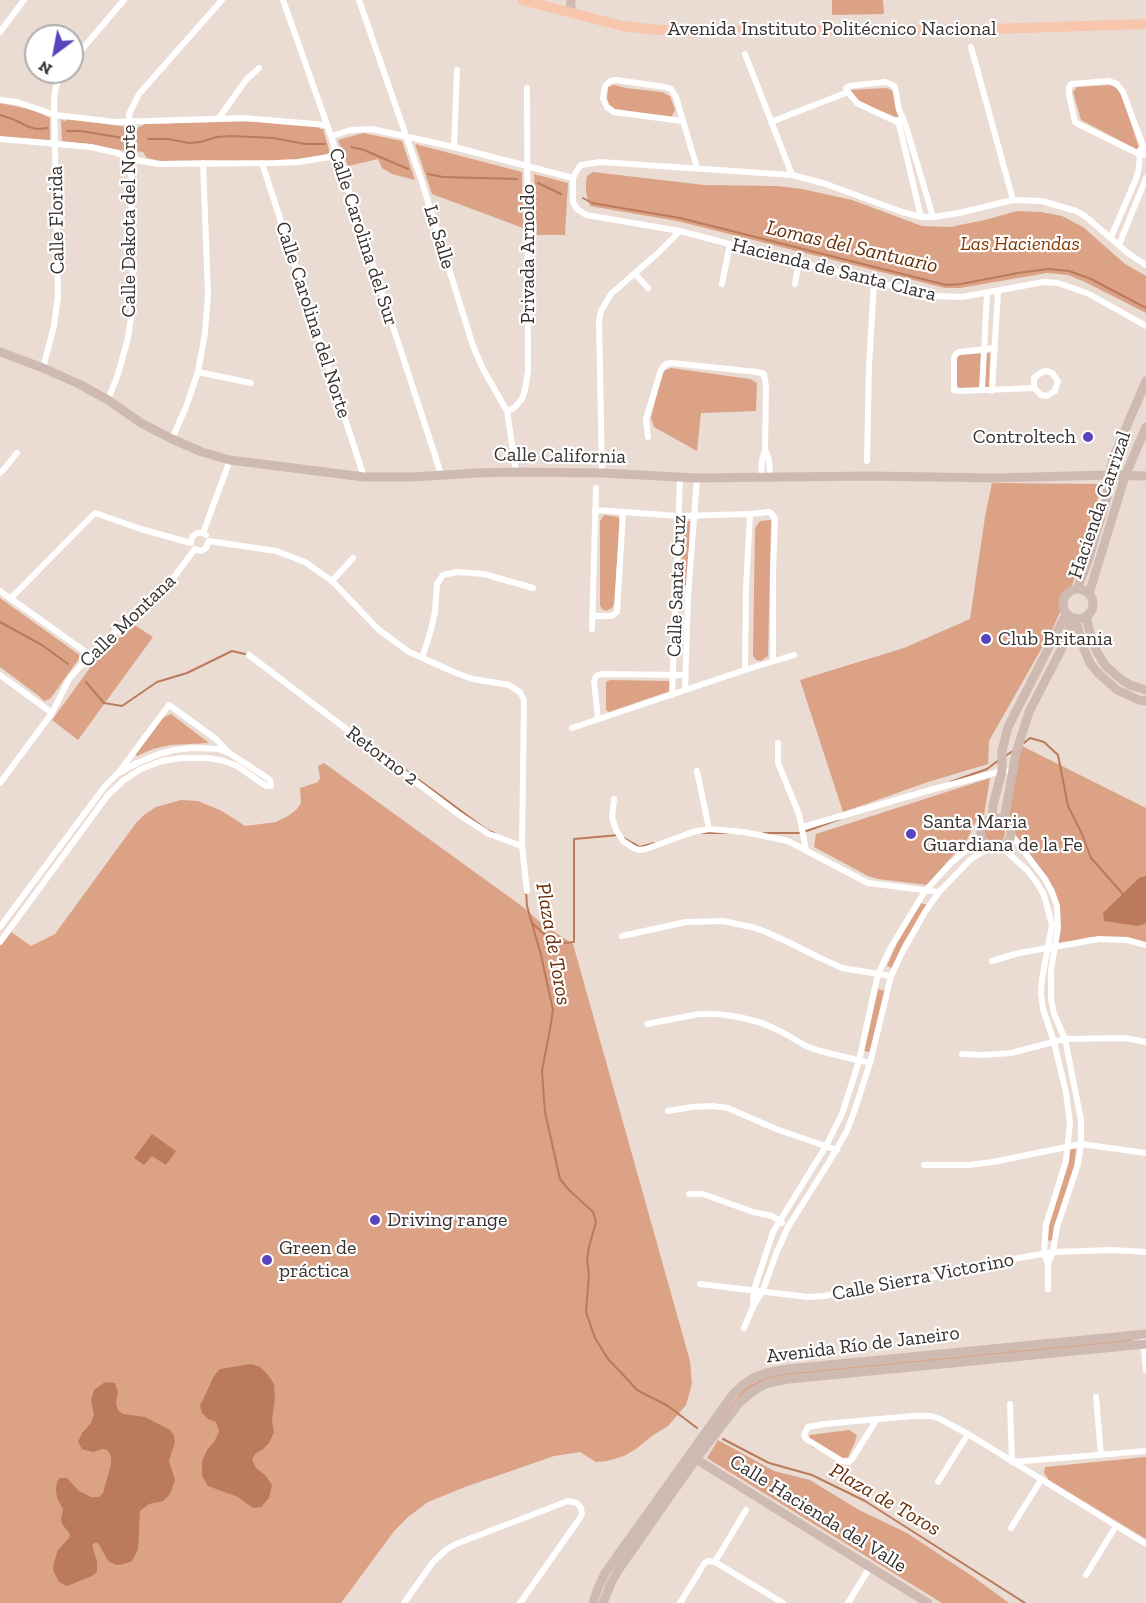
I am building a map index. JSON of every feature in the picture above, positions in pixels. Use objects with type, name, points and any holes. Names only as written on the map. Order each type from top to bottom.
[{"type":"main road","name":"Avenida Instituto Politécnico Nacional","points":[[522,0],[622,26],[659,30],[993,29],[1146,24]]},
{"type":"street","points":[[0,32],[24,0]]},
{"type":"street","points":[[84,47],[124,0]]},
{"type":"street","name":"Calle Dakota del Norte","points":[[108,400],[128,338],[133,304],[129,114],[139,94],[222,0]]},
{"type":"street","name":"Calle Carolina del Sur","points":[[283,0],[331,136],[441,474]]},
{"type":"street","name":"La Salle","points":[[360,0],[421,179],[473,346],[507,411],[516,472]]},
{"type":"street","points":[[571,0],[571,12]]},
{"type":"street","points":[[971,47],[1013,200]]},
{"type":"street","points":[[745,54],[792,175]]},
{"type":"street","points":[[219,118],[246,80],[258,68]]},
{"type":"street","points":[[453,147],[456,70]]},
{"type":"street","points":[[682,121],[614,112],[603,98],[605,86],[610,81],[616,80],[671,89],[676,98],[697,168]]},
{"type":"street","points":[[1111,237],[1136,179],[1144,154],[1123,92],[1115,82],[1071,84],[1069,95],[1075,122],[1144,154]]},
{"type":"street","points":[[905,123],[897,122],[857,103],[846,88],[889,83],[895,89],[899,110],[905,123],[933,217]]},
{"type":"street","name":"Calle Florida","points":[[43,368],[54,326],[58,296],[54,99],[58,84]]},
{"type":"street","name":"Privada Arnoldo","points":[[507,411],[514,408],[522,399],[528,372],[527,88]]},
{"type":"street","points":[[771,122],[848,92]]},
{"type":"street","points":[[0,100],[17,102],[55,115],[129,122],[219,118],[266,119],[326,125]]},
{"type":"street","points":[[899,110],[897,122],[921,217]]},
{"type":"street","points":[[331,136],[351,130],[372,129],[573,178],[581,165],[600,162],[792,175],[826,184],[921,217],[982,208],[1013,200],[1042,201],[1076,211],[1093,221],[1119,245],[1146,265]]},
{"type":"street","points":[[0,139],[104,149],[131,159],[158,164],[261,164],[298,162],[336,156]]},
{"type":"street","points":[[172,439],[198,372],[205,333],[208,294],[203,163]]},
{"type":"street","name":"Calle Carolina del Norte","points":[[261,164],[364,477]]},
{"type":"street","name":"Hacienda de Santa Clara","points":[[573,178],[573,202],[577,209],[586,215],[680,231],[874,282],[944,297],[962,297],[1044,282],[1058,283],[1089,294],[1146,326]]},
{"type":"street","points":[[1119,245],[1146,178]]},
{"type":"street","points":[[602,473],[599,320],[601,311],[611,294],[658,254],[680,231]]},
{"type":"street","points":[[722,284],[730,244]]},
{"type":"street","points":[[795,284],[799,261]]},
{"type":"street","points":[[635,274],[648,288]]},
{"type":"street","points":[[867,461],[874,282]]},
{"type":"street","points":[[992,391],[998,291]]},
{"type":"street","points":[[982,390],[987,293]]},
{"type":"street","points":[[995,348],[959,352],[954,358],[954,390],[958,392],[1034,388],[1041,395],[1047,396],[1058,387],[1058,381],[1052,373],[1042,372],[1034,378],[1034,388]]},
{"type":"street","name":"Calle California","points":[[0,352],[78,384],[108,400],[141,423],[202,452],[230,460],[364,477],[516,472],[602,473],[697,478],[1146,476]]},
{"type":"street","points":[[648,438],[646,419],[661,370],[666,364],[764,374],[765,451],[769,460],[766,477]]},
{"type":"street","points":[[198,372],[251,383]]},
{"type":"street","name":"Hacienda Carrizal","points":[[1077,589],[1107,497],[1114,456],[1144,393],[1146,381]]},
{"type":"street","name":"Hacienda Carrizal","points":[[1089,594],[1125,476],[1146,427]]},
{"type":"street","points":[[0,472],[17,453]]},
{"type":"street","points":[[204,533],[230,460]]},
{"type":"street","name":"Calle Santa Cruz","points":[[672,695],[680,477]]},
{"type":"street","name":"Calle Santa Cruz","points":[[685,690],[688,597],[697,478]]},
{"type":"street","points":[[592,629],[596,488]]},
{"type":"street","points":[[595,510],[680,516],[769,512],[776,519],[773,661]]},
{"type":"street","points":[[593,616],[612,616],[617,612],[623,512]]},
{"type":"street","points":[[11,598],[95,513],[204,550],[209,540],[204,533]]},
{"type":"street","points":[[745,670],[750,514]]},
{"type":"street","points":[[193,546],[195,534],[204,533]]},
{"type":"street","points":[[209,540],[293,556],[316,568],[332,581],[379,630],[409,652],[473,679],[515,687],[524,700],[522,846],[527,891]]},
{"type":"street","name":"Calle Montana","points":[[0,783],[52,713],[69,679],[90,655],[167,584],[186,563],[193,546]]},
{"type":"street","points":[[332,581],[353,558]]},
{"type":"street","points":[[422,658],[433,620],[437,584],[443,575],[457,572],[484,574],[533,588]]},
{"type":"street","points":[[1072,617],[1086,616],[1092,608],[1089,594],[1082,590],[1073,590],[1065,596],[1063,605],[1072,617],[1090,663],[1107,682],[1122,693],[1146,701]]},
{"type":"street","points":[[0,591],[90,655]]},
{"type":"street","points":[[675,596],[688,597]]},
{"type":"street","points":[[1086,616],[1094,644],[1105,665],[1130,685],[1146,690]]},
{"type":"street","points":[[1004,820],[1019,743],[1029,712],[1062,648],[1072,617]]},
{"type":"street","points":[[992,819],[993,805],[1002,771],[1004,739],[1008,727],[1072,617]]},
{"type":"street","points":[[1062,648],[1074,642],[1082,646]]},
{"type":"street","name":"Retorno 2","points":[[249,655],[458,814],[489,834],[522,846]]},
{"type":"street","points":[[572,728],[795,655]]},
{"type":"street","points":[[598,720],[594,681],[596,676],[601,674],[686,675]]},
{"type":"street","points":[[0,675],[52,713]]},
{"type":"street","points":[[0,927],[105,786],[117,774],[169,705],[216,739],[237,766]]},
{"type":"street","points":[[1004,739],[1019,743]]},
{"type":"street","points":[[778,743],[778,763],[799,814],[806,850]]},
{"type":"street","points":[[0,942],[108,795],[124,780],[141,769],[162,761],[208,758],[237,766],[266,786],[271,786],[270,780],[229,753],[218,749],[193,748],[159,754],[117,774]]},
{"type":"street","points":[[159,754],[162,761]]},
{"type":"street","points":[[802,827],[1002,771],[1013,770]]},
{"type":"street","points":[[697,771],[709,830]]},
{"type":"street","points":[[614,800],[612,817],[616,830],[623,841],[635,849],[646,849],[693,832],[709,830],[744,832],[788,841],[868,883],[939,892]]},
{"type":"street","points":[[991,847],[982,837],[983,826],[992,819],[1004,820],[1011,834],[1045,879],[1057,906],[1059,928],[1051,970],[1050,999],[1065,1039],[1081,1120],[1081,1144],[1078,1164],[1048,1264]]},
{"type":"street","points":[[744,1328],[763,1290],[788,1227],[837,1150],[855,1112],[870,1063],[891,976],[904,949],[939,892],[971,859],[991,847],[1001,847],[1008,842],[1011,834]]},
{"type":"street","points":[[753,1307],[754,1290],[773,1232],[826,1146],[842,1114],[859,1060],[878,974],[891,946],[925,891],[950,864],[982,837]]},
{"type":"street","points":[[1001,847],[1027,870],[1044,895],[1052,925],[1041,993],[1043,1009],[1054,1042],[1066,1093],[1070,1123],[1069,1145],[1046,1225],[1044,1254],[1048,1264],[1048,1289]]},
{"type":"street","points":[[30,886],[37,892]]},
{"type":"street","points":[[622,936],[686,922],[723,921],[766,932],[842,968],[891,976]]},
{"type":"street","points":[[992,961],[1019,953],[1098,939],[1127,940],[1146,945]]},
{"type":"street","points":[[647,1024],[699,1014],[740,1017],[762,1023],[820,1051],[870,1063]]},
{"type":"street","points":[[963,1053],[983,1055],[1011,1053],[1065,1039],[1125,1038],[1146,1042]]},
{"type":"street","points":[[668,1111],[692,1107],[728,1108],[776,1129],[837,1150]]},
{"type":"street","points":[[924,1165],[969,1165],[993,1162],[1081,1144],[1146,1153]]},
{"type":"street","points":[[689,1194],[703,1194],[753,1212],[772,1216],[788,1227]]},
{"type":"street","name":"Calle Sierra Victorino","points":[[700,1284],[808,1297],[824,1296],[969,1272],[1013,1259],[1053,1252],[1112,1250],[1146,1252]]},
{"type":"street","points":[[1144,1334],[1146,1370]]},
{"type":"street","name":"Avenida Río de Janeiro","points":[[603,1603],[617,1572],[734,1394],[744,1384],[766,1373],[787,1369],[1144,1334]]},
{"type":"street","name":"Avenida Río de Janeiro","points":[[593,1603],[605,1573],[693,1457],[753,1390],[768,1383],[801,1378],[1145,1344]]},
{"type":"street","points":[[1096,1397],[1101,1455]]},
{"type":"street","points":[[1010,1404],[1012,1462]]},
{"type":"street","points":[[877,1419],[849,1462],[842,1461],[804,1436],[808,1427],[812,1426],[877,1419],[931,1416],[968,1434],[1146,1544]]},
{"type":"street","points":[[938,1482],[968,1434]]},
{"type":"street","points":[[1012,1462],[1146,1450]]},
{"type":"street","name":"Calle Hacienda del Valle","points":[[693,1457],[928,1603]]},
{"type":"street","points":[[1011,1528],[1041,1480]]},
{"type":"street","points":[[404,1603],[433,1562],[447,1549],[568,1501],[577,1503],[581,1508],[580,1518],[520,1603]]},
{"type":"street","points":[[715,1562],[746,1510]]},
{"type":"street","points":[[1086,1575],[1116,1526]]},
{"type":"street","points":[[680,1603],[704,1564],[712,1561],[783,1603]]},
{"type":"street","points":[[848,1603],[870,1568]]},
{"type":"green space","points":[[832,0],[883,0],[884,14],[832,15]]},
{"type":"green space","points":[[614,85],[662,92],[670,96],[675,110],[671,118],[616,112],[609,106],[607,100],[608,87]]},
{"type":"green space","points":[[1110,85],[1120,90],[1140,151],[1081,120],[1073,92],[1077,87]]},
{"type":"green space","points":[[887,88],[893,91],[901,119],[856,101],[849,90]]},
{"type":"green space","points":[[0,103],[33,110],[50,118],[50,140],[0,137]]},
{"type":"green space","points":[[69,118],[126,127],[125,151],[62,141],[61,120],[65,121]]},
{"type":"green space","points":[[263,121],[318,126],[323,129],[330,153],[306,160],[268,162],[161,161],[147,158],[143,152],[136,151],[137,128],[145,124]]},
{"type":"green space","points":[[363,133],[402,141],[415,180],[392,174],[382,168],[378,159],[348,166],[338,140]]},
{"type":"green space","points":[[415,144],[522,172],[523,228],[432,194]]},
{"type":"green space","name":"Las Haciendas","points":[[593,172],[704,185],[778,186],[802,189],[852,200],[922,226],[950,227],[1017,211],[1062,216],[1083,227],[1125,264],[1146,276],[1146,313],[1068,275],[1047,273],[960,288],[945,288],[677,221],[590,206],[586,193],[586,182],[587,176]]},
{"type":"green space","points":[[534,174],[568,183],[565,235],[537,235]]},
{"type":"green space","points":[[990,353],[989,388],[960,388],[957,386],[956,358],[959,355]]},
{"type":"green space","points":[[671,368],[750,379],[757,383],[756,411],[701,413],[697,451],[654,427],[651,418],[663,371]]},
{"type":"green space","name":"Club Britania","points":[[992,483],[1101,484],[1094,518],[1073,583],[1052,630],[989,741],[988,764],[843,812],[800,680],[904,648],[970,619]]},
{"type":"green space","points":[[604,515],[618,517],[620,520],[614,604],[606,611],[600,605],[600,521]]},
{"type":"green space","points":[[771,520],[768,656],[761,661],[756,660],[753,656],[755,528],[760,521]]},
{"type":"green space","points":[[683,521],[690,521],[688,586],[681,585]]},
{"type":"green space","points":[[0,598],[81,656],[50,699],[44,701],[0,667]]},
{"type":"green space","points":[[133,624],[153,637],[78,740],[52,720],[92,665]]},
{"type":"green space","points":[[610,680],[671,681],[670,691],[609,712],[606,710],[606,682]]},
{"type":"green space","points":[[171,714],[209,743],[170,745],[135,755],[162,718]]},
{"type":"green space","points":[[1016,743],[1146,808],[1146,943],[1089,937],[1056,946],[1059,906],[1054,889],[1024,850],[1007,822]]},
{"type":"green space","points":[[324,763],[523,907],[542,924],[573,944],[690,1361],[692,1384],[686,1405],[668,1426],[624,1456],[596,1462],[580,1452],[554,1456],[428,1502],[395,1530],[341,1603],[0,1603],[0,945],[10,931],[31,946],[55,934],[136,823],[156,807],[181,800],[198,801],[222,811],[245,826],[276,822],[296,810],[301,803],[300,788],[318,782],[320,778],[318,766]]},
{"type":"green space","points":[[990,778],[984,815],[978,817],[968,838],[927,885],[868,876],[814,847],[816,834]]},
{"type":"green space","points":[[994,822],[1002,825],[1005,833],[1002,841],[994,844],[986,841],[983,833],[986,825]]},
{"type":"green space","points":[[921,903],[927,905],[903,944],[892,968],[887,966],[897,943]]},
{"type":"green space","points":[[878,989],[885,991],[870,1052],[864,1051]]},
{"type":"green space","points":[[1070,1149],[1076,1149],[1074,1166],[1053,1239],[1050,1241],[1046,1238],[1048,1225],[1067,1168]]},
{"type":"green space","points":[[1132,1339],[1133,1342],[764,1382],[695,1452],[741,1392],[766,1377]]},
{"type":"green space","points":[[849,1430],[857,1435],[855,1442],[848,1457],[838,1460],[812,1447],[808,1440],[810,1435]]},
{"type":"green space","points":[[718,1440],[774,1471],[810,1480],[859,1510],[907,1533],[1009,1603],[942,1603],[707,1458]]},
{"type":"green space","points":[[1146,1457],[1146,1539],[1049,1480],[1044,1473],[1045,1467]]},
{"type":"shaded area","points":[[1146,876],[1146,923],[1138,926],[1104,921],[1103,913],[1139,878]]},
{"type":"shaded area","points":[[152,1134],[176,1151],[166,1165],[152,1156],[144,1165],[134,1158]]},
{"type":"shaded area","points":[[251,1364],[260,1367],[268,1375],[274,1384],[275,1397],[272,1421],[274,1432],[269,1443],[252,1459],[256,1468],[272,1485],[269,1498],[261,1507],[253,1508],[238,1497],[208,1486],[202,1476],[202,1461],[219,1432],[216,1422],[208,1419],[202,1413],[200,1406],[214,1376],[220,1369]]},
{"type":"shaded area","points":[[105,1382],[115,1383],[118,1392],[116,1403],[118,1410],[123,1414],[145,1417],[170,1430],[174,1435],[175,1442],[169,1461],[175,1480],[170,1494],[163,1501],[149,1504],[140,1511],[138,1549],[132,1561],[117,1565],[109,1562],[98,1543],[95,1543],[92,1545],[97,1562],[97,1572],[67,1586],[59,1582],[53,1570],[58,1550],[70,1534],[62,1524],[63,1509],[57,1498],[57,1482],[60,1478],[67,1478],[79,1491],[91,1497],[99,1497],[103,1493],[111,1456],[107,1450],[93,1452],[82,1449],[78,1442],[91,1423],[94,1414],[91,1401],[94,1390]]},
{"type":"waterway","name":"Lomas del Santuario","points":[[0,115],[29,127],[48,128]]},
{"type":"waterway","name":"Lomas del Santuario","points":[[67,131],[123,138]]},
{"type":"waterway","name":"Lomas del Santuario","points":[[148,139],[168,139],[189,143],[231,136],[325,144]]},
{"type":"waterway","name":"Lomas del Santuario","points":[[351,147],[364,150],[408,169]]},
{"type":"waterway","name":"Lomas del Santuario","points":[[428,174],[443,177],[517,179]]},
{"type":"waterway","name":"Lomas del Santuario","points":[[538,183],[561,194]]},
{"type":"waterway","name":"Lomas del Santuario","points":[[583,198],[592,203],[680,218],[946,285],[1048,269],[1069,271],[1091,279],[1146,308]]},
{"type":"waterway","name":"Plaza de Toros","points":[[0,622],[42,645],[68,664]]},
{"type":"waterway","name":"Plaza de Toros","points":[[86,682],[104,703],[122,706],[157,682],[187,673],[232,651],[249,655]]},
{"type":"waterway","points":[[1024,743],[1030,738],[1044,742],[1058,755],[1068,806],[1091,858],[1123,894]]},
{"type":"waterway","name":"Plaza de Toros","points":[[377,749],[494,833]]},
{"type":"waterway","points":[[1004,757],[1014,750]]},
{"type":"waterway","points":[[950,782],[987,769],[999,760]]},
{"type":"waterway","points":[[764,833],[801,833],[840,819]]},
{"type":"waterway","points":[[701,833],[728,833]]},
{"type":"waterway","points":[[532,923],[555,944],[574,942],[574,839],[619,835]]},
{"type":"waterway","points":[[624,838],[640,847],[654,843]]},
{"type":"waterway","name":"Plaza de Toros","points":[[526,891],[527,906],[553,1010],[542,1071],[545,1112],[560,1179],[593,1212],[596,1222],[587,1260],[589,1274],[586,1312],[595,1338],[608,1359],[637,1390],[668,1406],[697,1428]]},
{"type":"waterway","name":"Plaza de Toros","points":[[723,1439],[769,1463],[812,1475],[865,1501],[1025,1603]]},
{"type":"place","name":"Controltech","points":[[1088,437]]},
{"type":"place","name":"Club Britania","points":[[986,639]]},
{"type":"place","name":"Santa Maria Guardiana de la Fe","points":[[911,834]]},
{"type":"place","name":"Driving range","points":[[375,1220]]},
{"type":"place","name":"Green de práctica","points":[[267,1260]]}]
